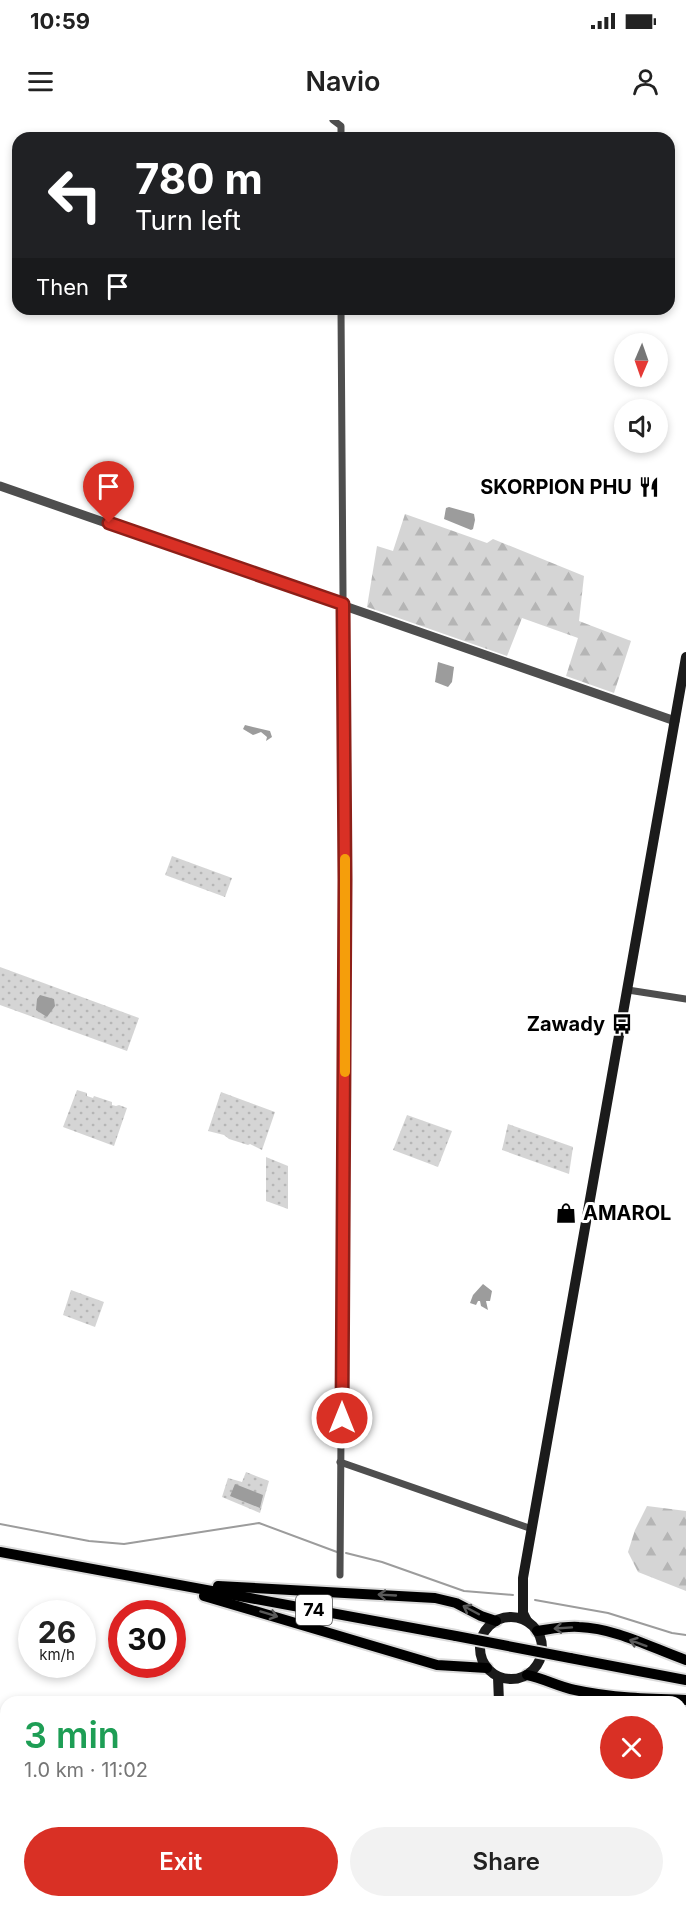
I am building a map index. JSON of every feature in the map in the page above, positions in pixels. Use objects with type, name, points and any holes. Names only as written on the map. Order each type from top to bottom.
[{"type":"main road","points":[[524,1578],[512,1611],[485,1631],[481,1638],[480,1654],[487,1668],[498,1677],[512,1679],[527,1675],[540,1660],[542,1650],[537,1631],[523,1613],[524,1578],[686,657]]},
{"type":"main road","name":"74","points":[[0,1552],[686,1680]]},
{"type":"main road","points":[[173,1584],[435,1598],[501,1619],[517,1617],[527,1621]]},
{"type":"main road","points":[[173,1584],[204,1596],[426,1663],[487,1668]]},
{"type":"main road","points":[[537,1631],[565,1627],[589,1628],[626,1638],[686,1660]]},
{"type":"main road","points":[[527,1675],[560,1687],[625,1696]]},
{"type":"main road","points":[[498,1677],[500,1696]]},
{"type":"main road","points":[[504,1696],[512,1679]]},
{"type":"street","points":[[333,120],[341,126],[341,132]]},
{"type":"street","points":[[340,1575],[345,1122],[341,315]]},
{"type":"street","points":[[0,486],[675,721]]},
{"type":"street","points":[[628,990],[686,999]]},
{"type":"street","points":[[340,1462],[532,1529]]},
{"type":"green space","points":[[405,514],[487,543],[493,539],[584,576],[579,621],[631,641],[614,693],[566,676],[578,638],[522,618],[507,656],[367,607],[377,546],[393,551]]},
{"type":"green space","points":[[172,856],[232,878],[225,897],[165,875]]},
{"type":"green space","points":[[0,967],[139,1018],[127,1051],[0,1005]]},
{"type":"green space","points":[[77,1090],[87,1093],[87,1096],[112,1102],[112,1105],[127,1108],[114,1146],[63,1127]]},
{"type":"green space","points":[[221,1092],[275,1112],[262,1150],[208,1131]]},
{"type":"green space","points":[[407,1115],[452,1131],[438,1167],[393,1150]]},
{"type":"green space","points":[[508,1124],[573,1147],[569,1174],[502,1150]]},
{"type":"green space","points":[[266,1157],[288,1166],[288,1209],[266,1201]]},
{"type":"green space","points":[[71,1290],[104,1302],[95,1327],[63,1315]]},
{"type":"green space","points":[[246,1472],[269,1481],[260,1513],[222,1497],[228,1478],[242,1482]]},
{"type":"green space","points":[[647,1506],[686,1511],[686,1591],[638,1572],[628,1552],[635,1530]]},
{"type":"shaded area","points":[[446,508],[474,514],[473,529],[444,519]]},
{"type":"shaded area","points":[[438,662],[454,667],[452,682],[448,687],[435,682]]},
{"type":"shaded area","points":[[245,725],[270,731],[272,737],[266,741],[267,737],[261,732],[253,735],[243,729]]},
{"type":"shaded area","points":[[40,995],[54,999],[55,1006],[47,1017],[36,1010],[37,999]]},
{"type":"shaded area","points":[[483,1284],[492,1291],[490,1301],[486,1301],[488,1310],[481,1306],[480,1301],[476,1305],[470,1303],[473,1295]]},
{"type":"shaded area","points":[[235,1484],[263,1495],[260,1508],[230,1496]]},
{"type":"waterway","points":[[0,1524],[89,1541],[124,1544],[259,1523],[337,1552]]},
{"type":"waterway","points":[[346,1553],[382,1562],[464,1591],[513,1595]]},
{"type":"waterway","points":[[535,1600],[608,1613],[672,1633],[686,1635]]},
{"type":"slow traffic","points":[[345,859],[345,1072]]},
{"type":"place","name":"SKORPION PHU","points":[[649,487]]},
{"type":"place","name":"Zawady","points":[[622,1024]]},
{"type":"place","name":"AMAROL","points":[[566,1213]]},
{"type":"route","points":[[109,523],[343,604],[345,879],[342,1418]]}]
